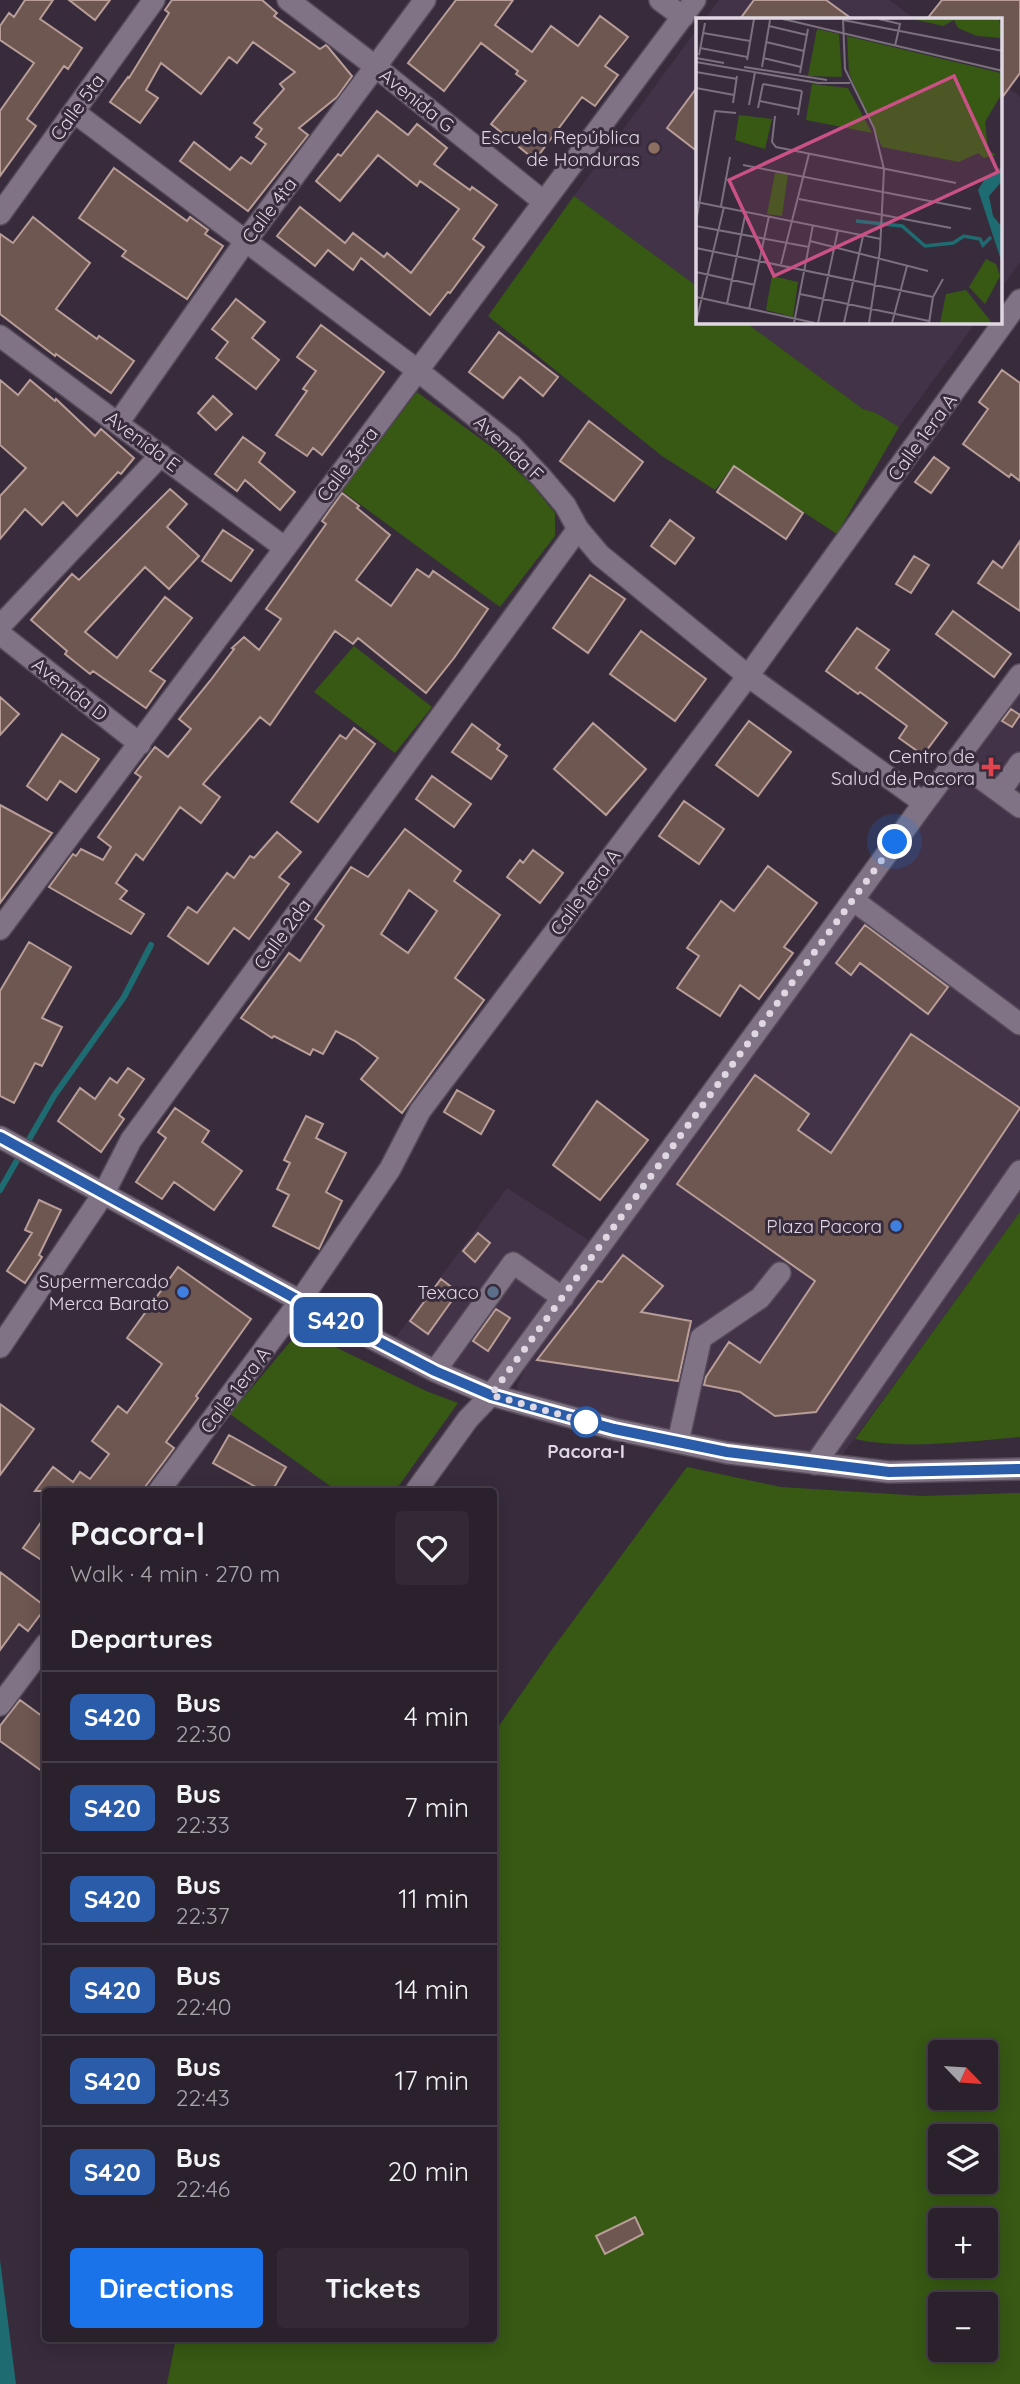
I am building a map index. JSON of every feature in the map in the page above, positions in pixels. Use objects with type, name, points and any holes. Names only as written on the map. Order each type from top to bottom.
[{"type":"street","name":"Calle 5ta","points":[[0,214],[154,0]]},
{"type":"street","name":"Avenida G","points":[[288,0],[544,202]]},
{"type":"street","name":"Calle 4ta","points":[[118,423],[245,242],[425,0]]},
{"type":"street","points":[[660,0],[689,9]]},
{"type":"street","name":"Calle 3era","points":[[0,929],[689,9]]},
{"type":"street","name":"Avenida F","points":[[74,112],[417,370],[511,445],[565,505],[578,529],[600,555],[748,676],[924,803]]},
{"type":"street","name":"Calle 1era A","points":[[161,1488],[300,1301],[390,1169],[420,1111],[748,676],[1020,300]]},
{"type":"street","name":"Avenida E","points":[[0,336],[285,548]]},
{"type":"street","points":[[0,626],[161,455]]},
{"type":"street","name":"Calle 2da","points":[[0,1347],[104,1193],[131,1140],[578,529]]},
{"type":"street","name":"Avenida D","points":[[0,634],[140,744]]},
{"type":"street","points":[[418,1488],[468,1419],[491,1395],[563,1298],[1020,675]]},
{"type":"street","points":[[956,760],[1020,807]]},
{"type":"street","points":[[1000,792],[1020,763]]},
{"type":"street","points":[[853,900],[1020,1024]]},
{"type":"street","points":[[1,1137],[300,1301],[435,1371],[491,1395],[614,1429],[727,1452],[889,1472],[1020,1469]]},
{"type":"street","points":[[815,1464],[1020,1171]]},
{"type":"street","points":[[435,1371],[513,1263],[563,1298]]},
{"type":"street","points":[[678,1442],[701,1338],[760,1298],[780,1273]]},
{"type":"street","points":[[0,1705],[42,1649]]},
{"type":"shaded area","points":[[719,0],[889,0],[914,18],[706,18]]},
{"type":"shaded area","name":"Escuela República de Honduras","points":[[696,31],[696,286],[574,196]]},
{"type":"shaded area","points":[[1002,83],[1020,97],[1020,262],[1002,287]]},
{"type":"shaded area","points":[[748,324],[975,324],[899,427],[876,413],[863,409]]},
{"type":"shaded area","points":[[1020,689],[1020,1212],[843,1454],[781,1450],[657,1430],[519,1393],[517,1386],[525,1368]]},
{"type":"shaded area","name":"Texaco","points":[[507,1188],[593,1243],[488,1382],[393,1341]]},
{"type":"shaded area","points":[[0,2260],[16,2384],[0,2384]]},
{"type":"green space","points":[[574,196],[696,286],[696,324],[748,324],[863,409],[876,413],[899,427],[837,534],[733,466],[715,490],[662,456],[488,316]]},
{"type":"green space","points":[[417,392],[497,451],[532,485],[555,513],[555,536],[500,607],[342,491]]},
{"type":"green space","points":[[354,646],[432,707],[395,753],[314,692]]},
{"type":"green space","points":[[1020,1212],[1020,1437],[915,1444],[855,1439]]},
{"type":"green space","points":[[300,1330],[426,1391],[458,1403],[397,1488],[333,1488],[230,1414]]},
{"type":"green space","points":[[687,1467],[781,1487],[922,1496],[1020,1493],[1020,2384],[167,2384],[175,2342],[497,2342],[497,1729]]},
{"type":"building","points":[[25,0],[53,0],[40,19],[82,48],[68,69],[64,66],[27,119],[36,126],[0,176],[0,111],[34,63],[0,40],[0,26],[9,13],[14,17]]},
{"type":"building","points":[[69,0],[110,0],[95,20]]},
{"type":"building","points":[[172,0],[262,0],[277,13],[274,16],[320,49],[326,45],[352,76],[337,97],[299,128],[308,135],[248,211],[180,161],[194,142],[230,170],[241,157],[251,164],[266,144],[256,137],[262,129],[254,123],[284,89],[280,84],[295,72],[253,42],[237,63],[229,57],[201,94],[161,63],[146,90],[158,98],[140,123],[110,102],[129,78],[169,13],[165,10]]},
{"type":"building","points":[[456,0],[513,0],[495,25],[532,52],[551,26],[578,46],[600,16],[628,37],[605,66],[618,75],[595,106],[582,97],[535,160],[491,124],[526,81],[516,74],[518,71],[481,43],[444,91],[408,63]]},
{"type":"building","points":[[754,0],[826,0],[851,18],[741,18]]},
{"type":"building","points":[[942,0],[1020,0],[1020,73],[1002,98],[1002,18],[928,18]]},
{"type":"building","points":[[696,89],[696,150],[667,128]]},
{"type":"building","points":[[377,111],[408,135],[417,124],[447,148],[434,164],[470,190],[472,187],[497,205],[473,239],[484,247],[430,315],[361,258],[353,270],[328,250],[315,266],[277,236],[300,207],[345,243],[353,233],[384,257],[387,253],[411,273],[459,209],[420,181],[417,186],[378,155],[340,201],[316,181],[338,154],[341,156]]},
{"type":"building","points":[[114,168],[187,221],[190,217],[208,230],[205,234],[223,246],[187,299],[122,256],[126,251],[79,218]]},
{"type":"building","points":[[33,217],[90,263],[56,309],[97,339],[99,336],[134,361],[111,393],[56,354],[55,356],[0,314],[0,234],[13,243]]},
{"type":"building","points":[[236,299],[265,322],[252,338],[279,360],[256,389],[216,358],[228,342],[212,329]]},
{"type":"building","points":[[321,325],[384,372],[322,455],[313,448],[307,456],[276,435],[307,391],[303,389],[316,371],[297,357]]},
{"type":"building","points":[[499,332],[558,377],[543,396],[520,377],[503,398],[469,372]]},
{"type":"building","points":[[1002,370],[1020,383],[1020,481],[1011,474],[1009,477],[963,444],[988,409],[979,402]]},
{"type":"building","points":[[0,380],[18,395],[30,380],[55,401],[56,399],[95,436],[101,429],[134,458],[77,516],[63,502],[42,525],[25,509],[0,539],[0,496],[26,468],[0,445]]},
{"type":"building","points":[[213,396],[232,414],[216,430],[198,413]]},
{"type":"building","points":[[589,421],[643,462],[614,501],[560,461]]},
{"type":"building","points":[[243,437],[265,453],[259,462],[295,492],[280,510],[245,480],[237,491],[215,474]]},
{"type":"building","points":[[934,457],[949,468],[931,493],[915,482]]},
{"type":"building","points":[[734,466],[803,513],[786,539],[717,492]]},
{"type":"building","points":[[170,489],[187,504],[167,527],[199,556],[169,589],[145,567],[85,632],[117,658],[165,597],[192,618],[150,671],[165,681],[146,708],[93,671],[90,674],[65,654],[67,651],[31,620],[72,574],[79,580]]},
{"type":"building","points":[[342,493],[390,535],[356,580],[391,606],[417,569],[429,577],[433,571],[488,609],[454,658],[426,693],[358,638],[353,644],[335,631],[270,725],[260,717],[203,784],[220,797],[201,823],[180,807],[143,860],[136,854],[116,883],[127,891],[120,899],[144,914],[131,934],[49,887],[73,854],[76,856],[81,849],[103,860],[111,847],[98,837],[141,777],[135,773],[155,747],[168,757],[191,729],[179,719],[234,649],[232,648],[244,637],[259,650],[281,619],[266,609],[326,524],[322,521]]},
{"type":"building","points":[[670,520],[694,538],[675,564],[651,546]]},
{"type":"building","points":[[223,530],[253,550],[231,581],[202,561]]},
{"type":"building","points":[[1020,541],[1020,611],[978,583],[993,561],[1002,568]]},
{"type":"building","points":[[914,556],[929,565],[911,593],[896,584]]},
{"type":"building","points":[[590,575],[625,599],[588,653],[553,628]]},
{"type":"building","points":[[953,611],[1011,654],[994,677],[936,634]]},
{"type":"building","points":[[857,628],[889,650],[876,668],[947,723],[923,755],[899,738],[907,726],[826,671]]},
{"type":"building","points":[[641,631],[706,679],[675,721],[610,674]]},
{"type":"building","points":[[0,697],[19,714],[0,735]]},
{"type":"building","points":[[1011,709],[1020,715],[1012,727],[1002,721]]},
{"type":"building","points":[[749,721],[791,752],[758,796],[716,765]]},
{"type":"building","points":[[593,723],[646,769],[606,815],[554,769]]},
{"type":"building","points":[[472,724],[500,745],[497,749],[507,756],[491,779],[452,752]]},
{"type":"building","points":[[354,728],[375,744],[318,822],[291,802],[340,735],[346,739]]},
{"type":"building","points":[[62,734],[99,759],[76,792],[60,781],[47,800],[27,786]]},
{"type":"building","points":[[432,776],[471,804],[454,827],[416,799]]},
{"type":"building","points":[[684,801],[724,829],[699,864],[659,836]]},
{"type":"building","points":[[0,805],[52,833],[0,903]]},
{"type":"building","points":[[405,829],[461,871],[454,881],[500,915],[455,978],[484,1000],[402,1113],[361,1079],[378,1058],[355,1041],[336,1031],[323,1054],[313,1049],[310,1055],[274,1036],[272,1038],[241,1018],[289,953],[300,961],[324,926],[315,919],[351,867],[368,877]],"holes":[[[409,890],[437,911],[408,953],[381,934]]]},
{"type":"building","points":[[277,832],[301,852],[279,877],[289,884],[249,939],[234,928],[208,964],[168,936],[188,907],[197,913],[227,873],[234,878],[250,856],[254,858]]},
{"type":"building","points":[[533,850],[563,873],[540,903],[507,877],[520,860],[523,863]]},
{"type":"building","points":[[768,866],[817,903],[784,947],[793,953],[759,999],[740,985],[720,1016],[677,988],[699,956],[687,948],[721,901],[734,911]]},
{"type":"building","points":[[865,925],[948,987],[928,1014],[860,963],[851,975],[836,963]]},
{"type":"building","points":[[29,942],[71,967],[42,1018],[62,1027],[42,1066],[35,1063],[14,1103],[0,1096],[0,991]]},
{"type":"building","name":"Plaza Pacora","points":[[911,1034],[1020,1108],[816,1412],[775,1416],[740,1392],[704,1385],[706,1377],[729,1342],[760,1363],[815,1281],[677,1184],[755,1075],[809,1114],[798,1130],[831,1153]]},
{"type":"building","points":[[128,1068],[144,1079],[119,1115],[124,1119],[101,1152],[58,1121],[80,1088],[95,1099],[110,1078],[117,1083]]},
{"type":"building","points":[[457,1090],[494,1111],[481,1134],[444,1112]]},
{"type":"building","points":[[597,1101],[648,1140],[600,1200],[553,1165]]},
{"type":"building","points":[[175,1108],[209,1131],[202,1142],[242,1171],[214,1210],[174,1182],[162,1199],[136,1182],[166,1138],[158,1132]]},
{"type":"building","points":[[306,1116],[323,1124],[316,1138],[346,1153],[326,1192],[342,1201],[319,1249],[273,1226],[289,1195],[277,1189],[290,1163],[284,1160]]},
{"type":"building","points":[[39,1200],[61,1210],[39,1255],[42,1257],[25,1283],[7,1271],[32,1233],[25,1230]]},
{"type":"building","points":[[478,1233],[490,1243],[475,1262],[463,1251]]},
{"type":"building","points":[[623,1255],[663,1286],[641,1312],[691,1321],[678,1381],[537,1360],[598,1281],[602,1282]]},
{"type":"building","points":[[178,1267],[251,1319],[166,1442],[174,1448],[144,1488],[42,1488],[42,1491],[35,1491],[53,1467],[73,1482],[80,1472],[90,1479],[109,1454],[92,1441],[118,1406],[127,1413],[162,1364],[127,1338]]},
{"type":"building","points":[[441,1279],[458,1292],[428,1334],[410,1321]]},
{"type":"building","points":[[496,1309],[510,1318],[488,1351],[473,1341]]},
{"type":"building","points":[[0,1404],[34,1429],[0,1475]]},
{"type":"building","points":[[229,1435],[286,1467],[274,1488],[258,1488],[213,1463]]},
{"type":"building","points":[[42,1521],[42,1560],[23,1548]]},
{"type":"building","points":[[0,1572],[42,1604],[42,1612],[28,1631],[19,1624],[0,1650]]},
{"type":"building","points":[[20,1700],[42,1716],[42,1771],[0,1741],[0,1726]]},
{"type":"building","points":[[635,2217],[643,2234],[605,2254],[596,2236]]},
{"type":"waterway","points":[[0,1190],[54,1096],[124,997],[151,945]]},
{"type":"bus line","name":"S420","points":[[0,1137],[300,1301],[435,1371],[491,1395],[614,1429],[727,1452],[889,1472],[1020,1469]]},
{"type":"place","name":"Escuela República de Honduras","points":[[654,148]]},
{"type":"place","name":"Centro de Salud de Pacora","points":[[991,767]]},
{"type":"place","name":"Plaza Pacora","points":[[896,1226]]},
{"type":"place","name":"Supermercado Merca Barato","points":[[183,1292]]},
{"type":"place","name":"Texaco","points":[[493,1292]]},
{"type":"place","name":"Pacora-I","points":[[586,1422]]},
{"type":"route","points":[[586,1422],[590,1423],[491,1395],[895,842]]}]
